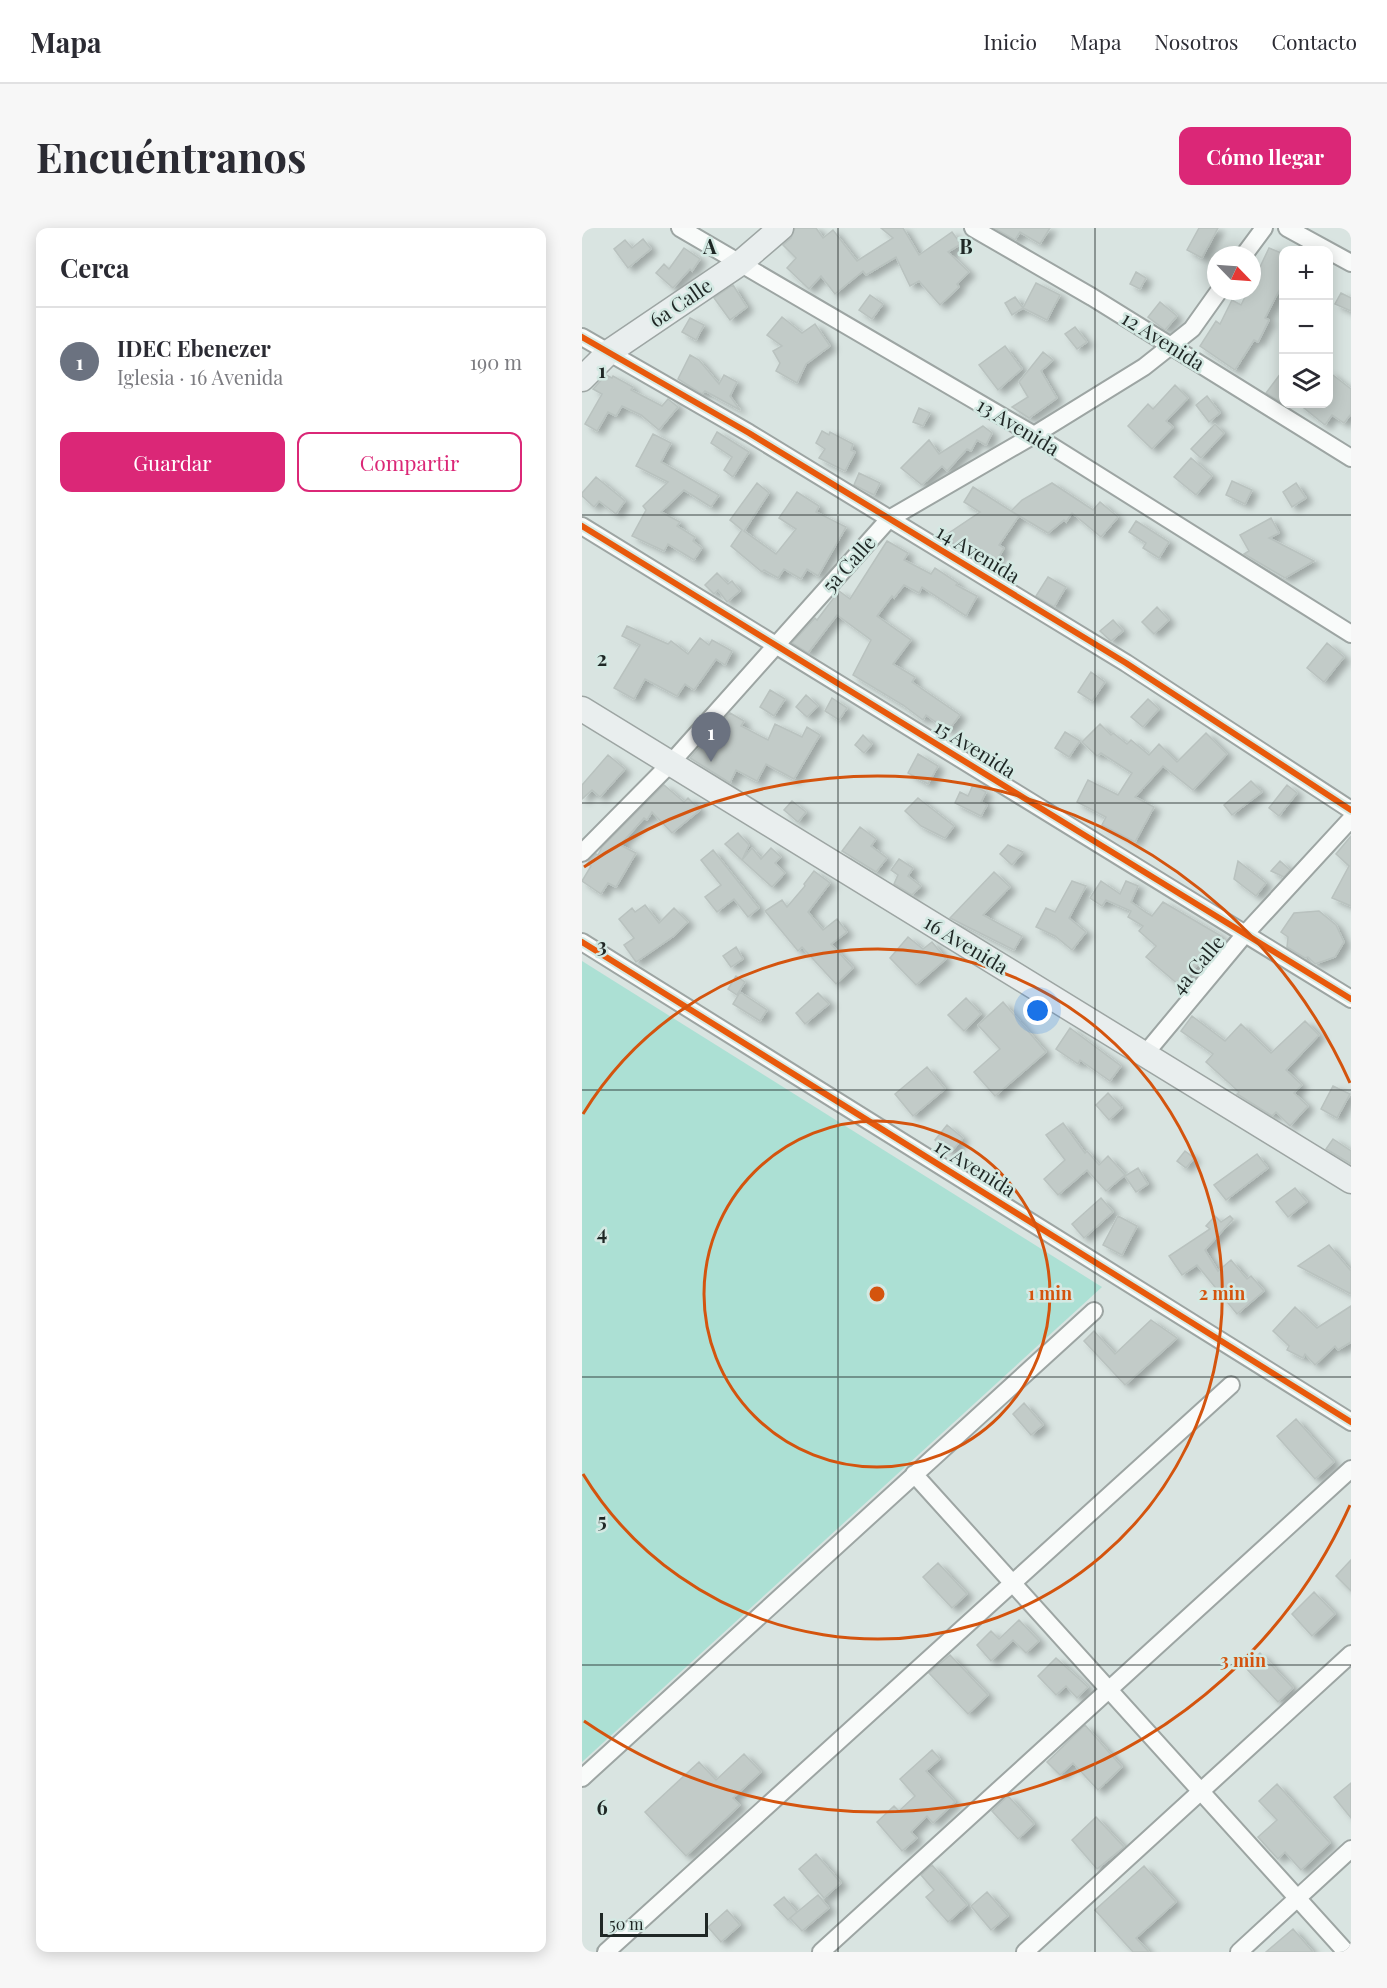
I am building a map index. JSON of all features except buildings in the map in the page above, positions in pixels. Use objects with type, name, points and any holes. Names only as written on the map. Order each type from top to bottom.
[{"type":"main road","name":"6a Calle","points":[[582,379],[609,352],[739,264],[781,228]]},
{"type":"main road","name":"16 Avenida","points":[[582,709],[1351,1181]]},
{"type":"street","name":"13 Avenida","points":[[680,228],[1034,435],[1351,633]]},
{"type":"street","name":"12 Avenida","points":[[973,228],[1172,346],[1351,458]]},
{"type":"street","points":[[1250,246],[1263,228]]},
{"type":"street","points":[[1287,228],[1351,263]]},
{"type":"street","name":"5a Calle","points":[[582,853],[670,764],[889,519],[1034,435],[1144,367],[1192,329],[1213,300]]},
{"type":"street","name":"14 Avenida","points":[[582,337],[749,433],[1126,663],[1351,810]]},
{"type":"street","name":"15 Avenida","points":[[582,526],[1351,999]]},
{"type":"street","name":"4a Calle","points":[[1145,1054],[1245,934],[1351,819]]},
{"type":"street","name":"17 Avenida","points":[[582,942],[1351,1422]]},
{"type":"street","points":[[582,1778],[1094,1311]]},
{"type":"street","points":[[606,1952],[1231,1385]]},
{"type":"street","points":[[821,1952],[1351,1468]]},
{"type":"street","points":[[915,1474],[1346,1952]]},
{"type":"street","points":[[1025,1952],[1351,1654]]},
{"type":"street","points":[[1239,1952],[1351,1849]]},
{"type":"green space","points":[[582,961],[1102,1287],[582,1762]]},
{"type":"cycle path","points":[[582,337],[749,433],[1126,663],[1351,810]]},
{"type":"cycle path","points":[[582,526],[1351,999]]},
{"type":"cycle path","points":[[582,942],[1351,1422]]},
{"type":"place","name":"IDEC Ebenezer","points":[[711,762]]}]
